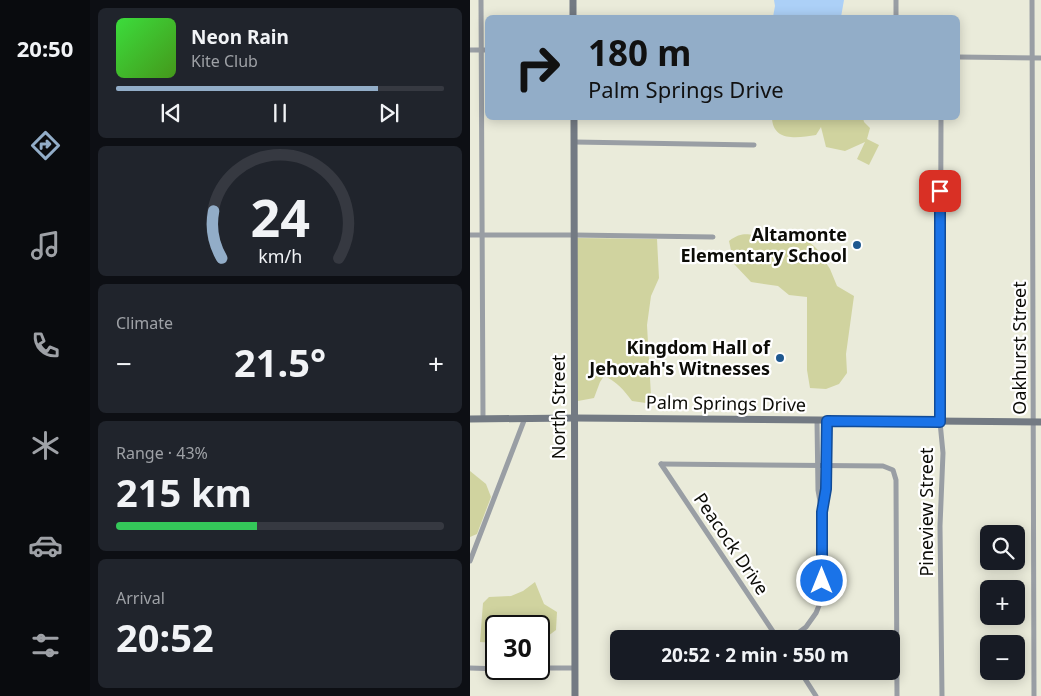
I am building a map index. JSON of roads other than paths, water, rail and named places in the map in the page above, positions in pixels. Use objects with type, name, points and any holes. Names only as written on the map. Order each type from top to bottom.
[{"type":"street","points":[[481,0],[483,419]]},
{"type":"street","points":[[573,0],[573,15]]},
{"type":"street","points":[[896,0],[896,15]]},
{"type":"street","name":"Oakhurst Street","points":[[1032,0],[1038,422],[1034,696]]},
{"type":"street","points":[[470,50],[485,50]]},
{"type":"street","points":[[960,57],[1041,58]]},
{"type":"street","name":"North Street","points":[[574,120],[575,696]]},
{"type":"street","name":"Pineview Street","points":[[941,120],[940,422],[943,453],[940,526],[942,696]]},
{"type":"street","points":[[574,142],[754,145]]},
{"type":"street","points":[[470,235],[574,234],[713,237]]},
{"type":"street","points":[[470,558],[525,418]]},
{"type":"street","name":"Palm Springs Drive","points":[[470,419],[574,418],[1038,422]]},
{"type":"street","points":[[818,420],[818,490],[822,512]]},
{"type":"street","points":[[803,630],[816,613],[822,598],[822,512],[826,489],[827,421]]},
{"type":"street","name":"Peacock Drive","points":[[772,630],[661,464],[818,466]]},
{"type":"street","points":[[818,466],[882,466],[892,470],[896,480],[897,696]]},
{"type":"street","points":[[470,668],[485,668]]},
{"type":"street","points":[[550,668],[575,668]]},
{"type":"street","points":[[806,680],[816,696]]},
{"type":"water","points":[[774,0],[844,0],[841,15],[773,15]]},
{"type":"place","name":"Altamonte Elementary School","points":[[857,245]]},
{"type":"place","name":"Kingdom Hall of Jehovah's Witnesses","points":[[780,358]]}]
